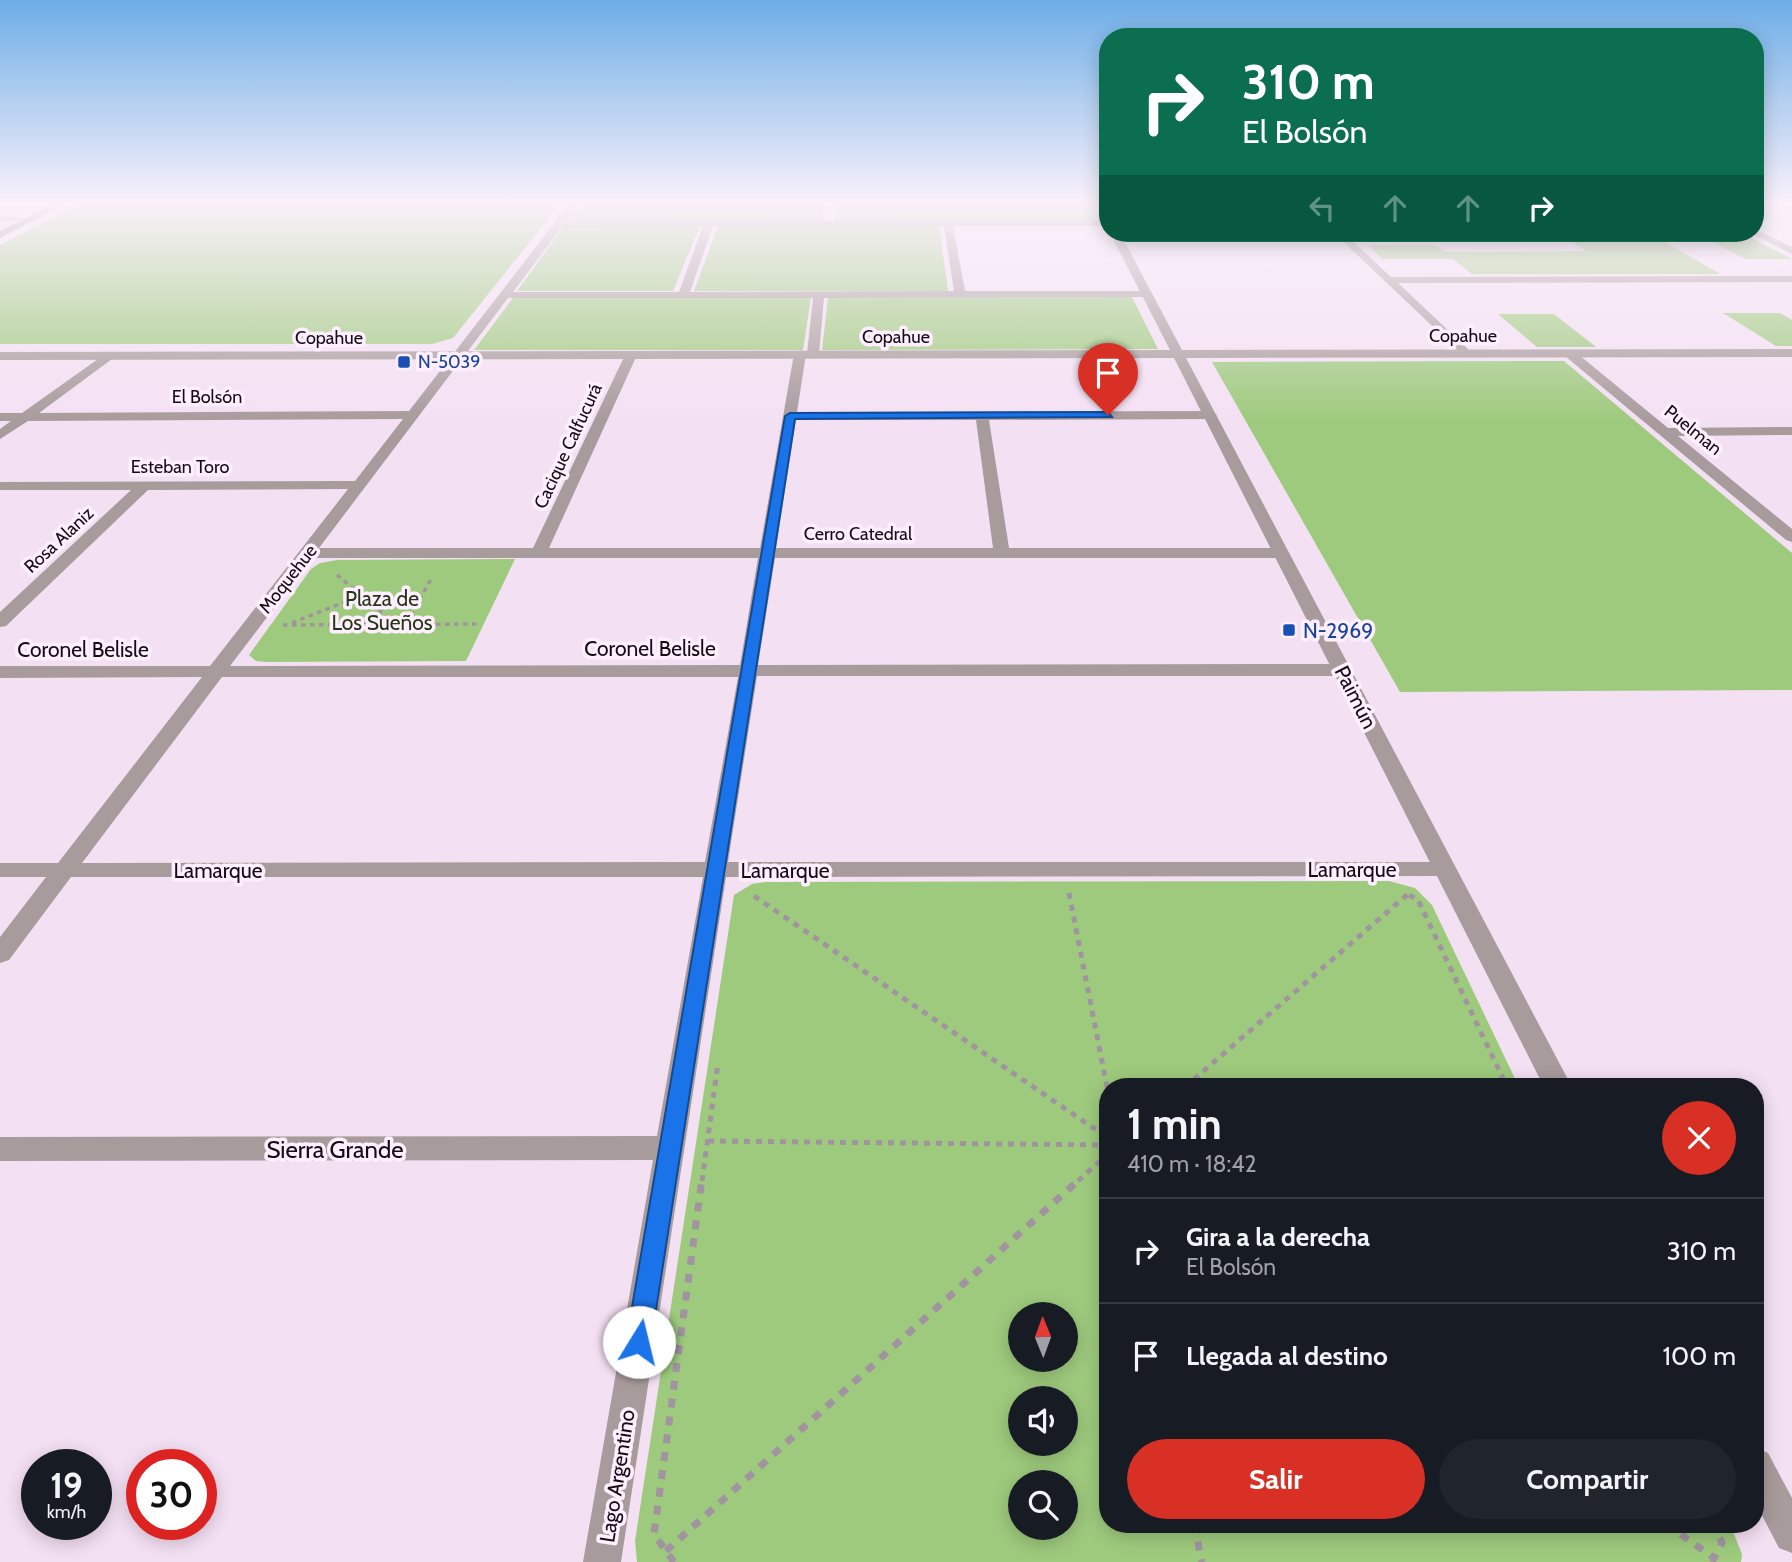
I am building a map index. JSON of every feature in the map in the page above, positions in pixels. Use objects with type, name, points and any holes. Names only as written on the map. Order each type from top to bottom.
[{"type":"street","name":"Moquehue","points":[[0,954],[521,276]]},
{"type":"street","points":[[683,295],[690,276]]},
{"type":"street","points":[[957,276],[960,294]]},
{"type":"street","name":"Paimún","points":[[1138,276],[1553,1078]]},
{"type":"street","points":[[1384,276],[1465,353]]},
{"type":"street","points":[[1388,280],[1792,279]]},
{"type":"street","name":"Lago Argentino","points":[[603,1562],[790,416],[819,294]]},
{"type":"street","points":[[506,295],[1147,294]]},
{"type":"street","name":"Puelman","points":[[1569,353],[1792,537]]},
{"type":"street","name":"Copahue","points":[[0,356],[1792,353]]},
{"type":"street","points":[[0,435],[108,355]]},
{"type":"street","name":"Cacique Calfucurá","points":[[539,553],[631,355]]},
{"type":"street","name":"El Bolsón","points":[[0,417],[414,415]]},
{"type":"street","points":[[982,415],[1003,553]]},
{"type":"street","points":[[790,416],[1210,415]]},
{"type":"street","points":[[1664,432],[1792,431]]},
{"type":"street","name":"Esteban Toro","points":[[0,486],[360,485]]},
{"type":"street","name":"Rosa Alaniz","points":[[0,622],[144,486]]},
{"type":"street","name":"Cerro Catedral","points":[[308,553],[1281,553]]},
{"type":"street","name":"Coronel Belisle","points":[[0,672],[1342,670]]},
{"type":"street","name":"Lamarque","points":[[0,870],[1445,869]]},
{"type":"street","name":"Sierra Grande","points":[[0,1149],[670,1149]]},
{"type":"street","points":[[1764,1482],[1792,1535]]},
{"type":"path","points":[[406,624],[435,572]]},
{"type":"path","points":[[335,573],[396,624]]},
{"type":"path","points":[[288,625],[362,595]]},
{"type":"path","points":[[287,613],[279,625],[479,624]]},
{"type":"path","points":[[758,889],[750,893],[1099,1132]]},
{"type":"path","points":[[1055,889],[1082,889]]},
{"type":"path","points":[[1068,889],[1105,1078]]},
{"type":"path","points":[[1399,889],[1418,900],[1503,1078]]},
{"type":"path","points":[[1195,1078],[1408,894]]},
{"type":"path","points":[[674,1562],[654,1534],[719,1060]]},
{"type":"path","points":[[708,1141],[1099,1145]]},
{"type":"path","points":[[666,1551],[1099,1162]]},
{"type":"path","points":[[1196,1533],[1202,1562]]},
{"type":"path","points":[[1678,1533],[1713,1560],[1722,1542],[1718,1533]]},
{"type":"green space","points":[[0,276],[503,276],[453,338],[432,344],[0,344]]},
{"type":"green space","points":[[528,276],[679,276],[673,291],[517,291]]},
{"type":"green space","points":[[700,276],[946,276],[948,291],[694,291]]},
{"type":"green space","points":[[811,297],[803,350],[474,350],[513,298]]},
{"type":"green space","points":[[1132,297],[1158,349],[822,350],[828,298]]},
{"type":"green space","points":[[1723,313],[1780,313],[1792,320],[1792,346],[1776,346]]},
{"type":"green space","points":[[1498,314],[1554,314],[1596,347],[1537,347]]},
{"type":"green space","points":[[1564,361],[1792,553],[1792,690],[1400,692],[1212,362]]},
{"type":"green space","name":"Plaza de Los Sueños","points":[[515,559],[466,661],[266,662],[256,661],[249,655],[311,569],[320,563],[337,560]]},
{"type":"green space","points":[[1389,881],[1415,888],[1432,905],[1515,1078],[1099,1078],[1099,1533],[1734,1533],[1742,1554],[1741,1562],[637,1562],[635,1541],[734,895],[752,884],[766,882]]},
{"type":"place","name":"N-5039","points":[[404,362]]},
{"type":"place","name":"N-2969","points":[[1289,630]]},
{"type":"route","points":[[639,1342],[790,416],[1108,415]]}]
